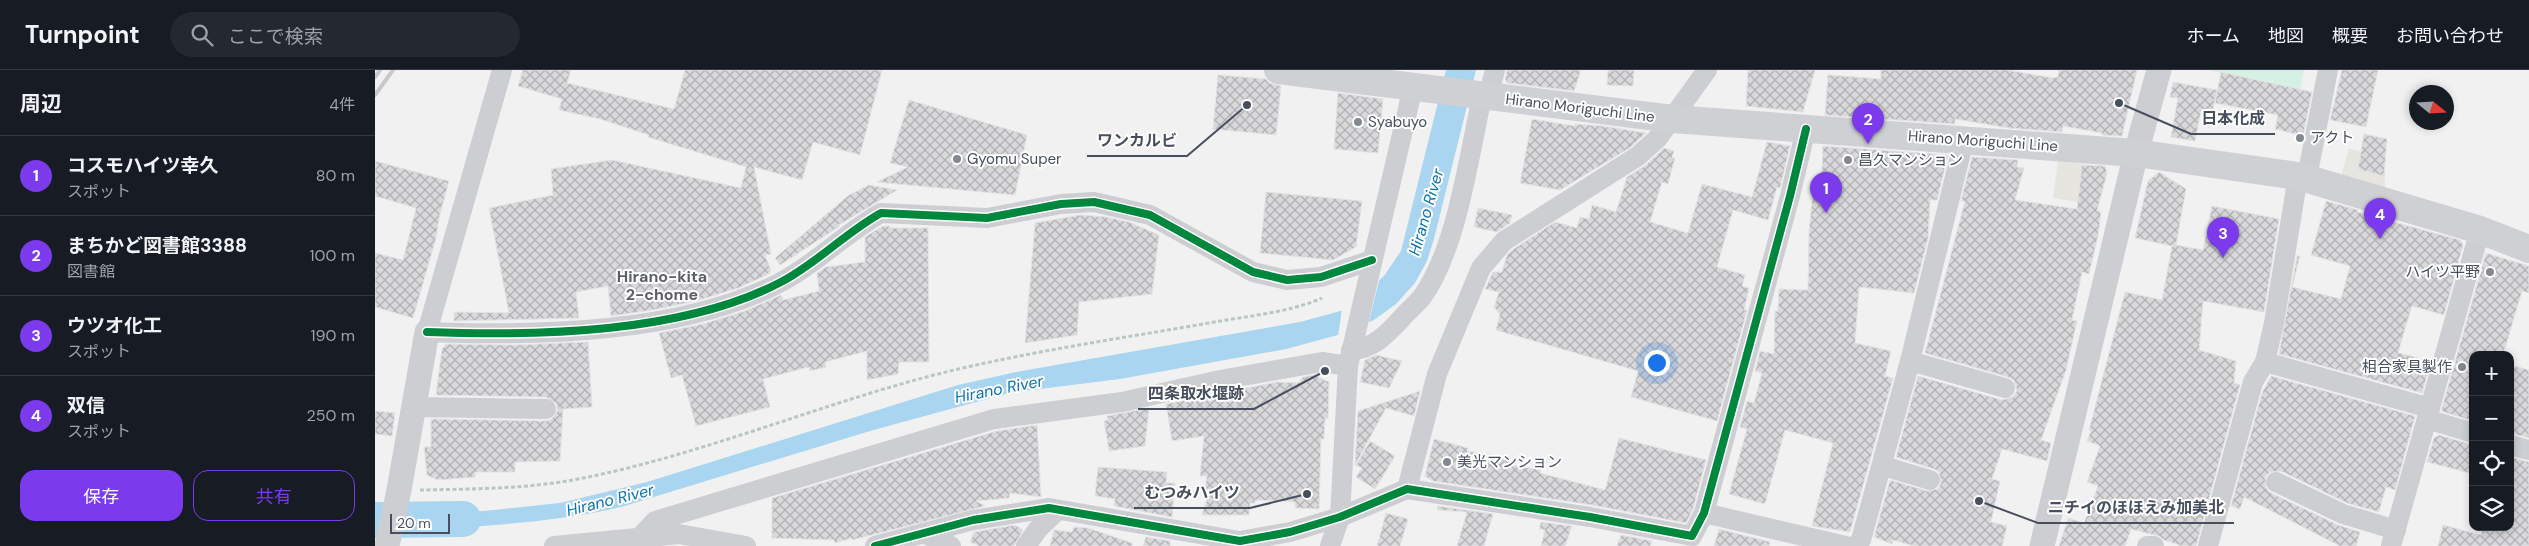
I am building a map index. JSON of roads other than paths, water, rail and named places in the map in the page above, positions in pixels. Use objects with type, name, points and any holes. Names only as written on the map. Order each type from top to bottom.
[{"type":"main road","name":"Hirano Moriguchi Line","points":[[1278,70],[1417,82],[1482,97],[1673,119],[2136,152],[2302,176],[2480,230],[2529,249]]},
{"type":"street","points":[[387,546],[399,493],[431,315],[503,70]]},
{"type":"street","points":[[641,541],[655,521],[988,421],[1122,402],[1219,380],[1322,362],[1365,349],[1385,336],[1421,298],[1440,266],[1460,200],[1482,97],[1495,70]]},
{"type":"street","points":[[1407,490],[1437,374],[1481,268],[1504,241],[1638,156],[1658,138],[1707,70]]},
{"type":"street","points":[[2042,546],[2136,152],[2159,70]]},
{"type":"street","points":[[2209,546],[2253,382],[2265,362],[2302,176],[2328,70]]},
{"type":"street","points":[[1330,546],[1340,517],[1351,354],[1366,286],[1367,259],[1417,82]]},
{"type":"street","points":[[875,546],[973,520],[1049,508],[1240,541],[1290,532],[1340,517],[1407,490],[1591,517],[1692,536],[1704,513],[1790,196],[1805,129]]},
{"type":"street","points":[[1856,546],[1861,540],[1883,466],[1964,140]]},
{"type":"street","points":[[427,332],[492,334],[631,326],[699,313],[737,303],[783,282],[881,213],[987,218],[1061,204],[1094,202],[1149,215],[1253,272],[1287,280],[1321,277],[1367,259]]},
{"type":"street","points":[[2276,482],[2394,538],[2480,230]]},
{"type":"street","points":[[1910,361],[2005,388]]},
{"type":"street","points":[[2265,362],[2429,414],[2469,431]]},
{"type":"street","points":[[414,406],[546,409]]},
{"type":"street","points":[[2514,445],[2529,450]]},
{"type":"street","points":[[1883,466],[1930,480]]},
{"type":"street","points":[[1026,546],[1038,529],[1058,510]]},
{"type":"street","points":[[1704,513],[1846,546]]},
{"type":"street","points":[[923,533],[951,546]]},
{"type":"street","points":[[554,546],[641,541],[679,534],[746,546]]},
{"type":"street","points":[[2147,546],[2154,546]]},
{"type":"water","points":[[1446,70],[1476,70],[1434,239],[1427,261],[1415,283],[1396,304],[1374,320],[1338,335],[1286,349],[1120,379],[1009,393],[870,431],[621,507],[543,520],[413,530],[416,510],[484,511],[560,503],[647,482],[958,385],[1016,372],[1300,322],[1344,310],[1384,276],[1401,251]]},
{"type":"waterway","name":"Hirano River","points":[[375,520],[463,519]]},
{"type":"railway","points":[[375,77],[380,70]]},
{"type":"railway","points":[[375,95],[393,70]]},
{"type":"place","name":"日本化成","points":[[2119,103]]},
{"type":"place","name":"ワンカルビ","points":[[1247,105]]},
{"type":"place","name":"Syabuyo","points":[[1358,122]]},
{"type":"place","name":"アクト","points":[[2300,138]]},
{"type":"place","name":"まちかど図書館3388","points":[[1868,144]]},
{"type":"place","name":"Gyomu Super","points":[[957,159]]},
{"type":"place","name":"昌久マンション","points":[[1848,160]]},
{"type":"place","name":"コスモハイツ幸久","points":[[1826,213]]},
{"type":"place","name":"双信","points":[[2380,239]]},
{"type":"place","name":"ウツオ化工","points":[[2223,258]]},
{"type":"place","name":"ハイツ平野","points":[[2490,272]]},
{"type":"place","name":"相合家具製作","points":[[2462,367]]},
{"type":"place","name":"四条取水堰跡","points":[[1325,371]]},
{"type":"place","name":"美光マンション","points":[[1447,462]]},
{"type":"place","name":"むつみハイツ","points":[[1307,494]]},
{"type":"place","name":"ニチイのほほえみ加美北","points":[[1979,501]]},
{"type":"district","name":"Hirano-kita 2-chome","points":[[662,285]]}]
